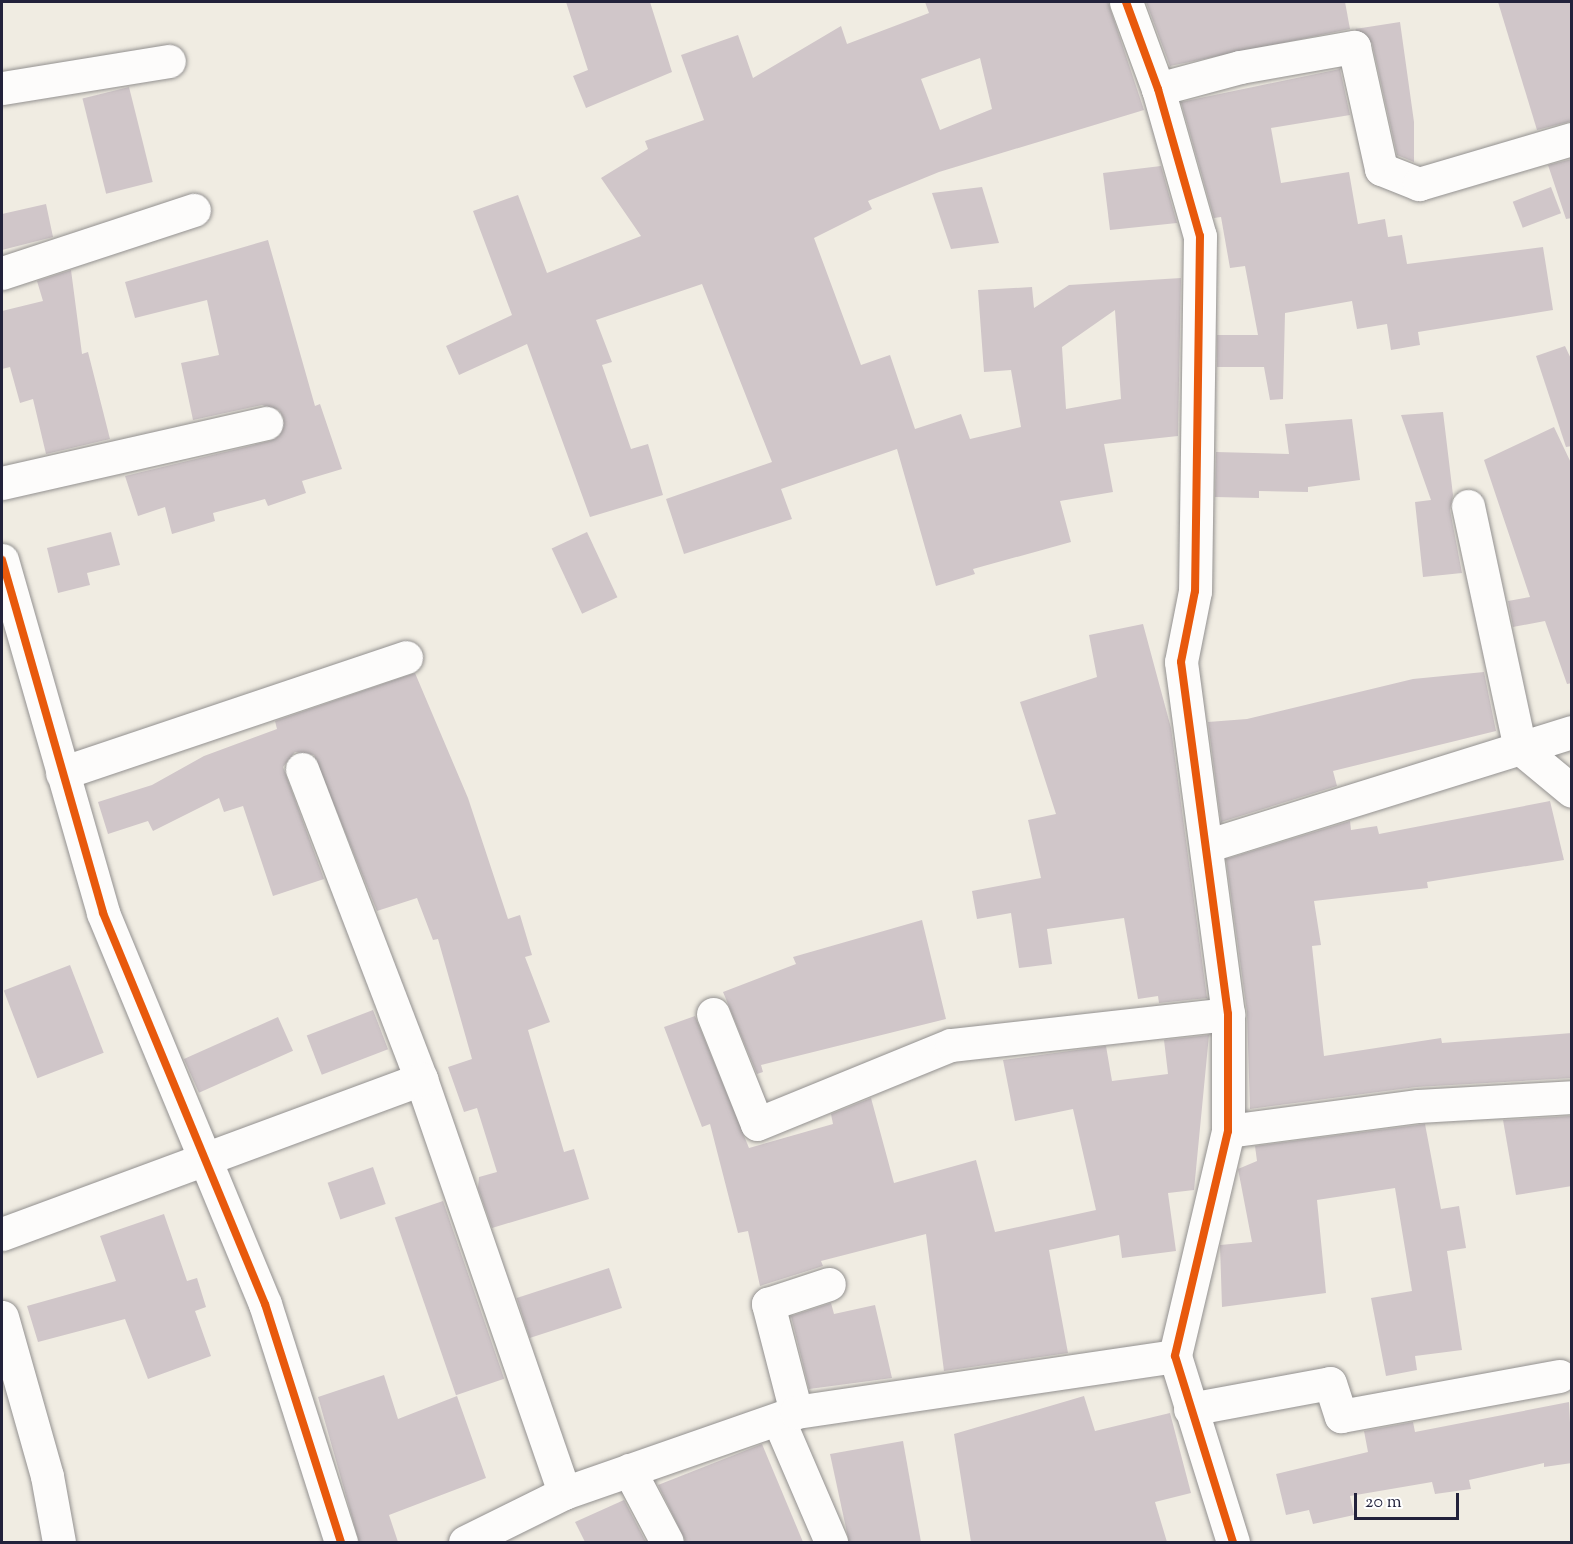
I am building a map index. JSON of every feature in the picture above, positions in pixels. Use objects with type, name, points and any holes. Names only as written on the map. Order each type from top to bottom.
[{"type":"street","points":[[1126,2],[1158,89],[1200,236],[1195,591],[1181,662],[1228,1014],[1228,1131],[1174,1356],[1233,1542]]},
{"type":"street","points":[[1158,89],[1240,67],[1354,47],[1381,169],[1419,184],[1572,139]]},
{"type":"street","points":[[2,88],[169,61]]},
{"type":"street","points":[[2,273],[194,210]]},
{"type":"street","points":[[2,483],[266,423]]},
{"type":"street","points":[[1468,506],[1520,748],[1572,791]]},
{"type":"street","points":[[3,575],[103,913],[265,1304],[341,1542]]},
{"type":"street","points":[[62,773],[405,657]]},
{"type":"street","points":[[1206,846],[1572,732]]},
{"type":"street","points":[[302,769],[421,1079],[564,1493]]},
{"type":"street","points":[[713,1014],[757,1124],[951,1045],[1228,1014]]},
{"type":"street","points":[[2,1234],[207,1162],[421,1079]]},
{"type":"street","points":[[1228,1131],[1419,1106],[1572,1097]]},
{"type":"street","points":[[829,1284],[768,1304],[788,1417],[831,1542]]},
{"type":"street","points":[[2,1317],[47,1476],[59,1542]]},
{"type":"street","points":[[465,1542],[564,1493],[788,1417],[1174,1356]]},
{"type":"street","points":[[1190,1409],[1330,1383],[1341,1416],[1559,1376]]},
{"type":"street","points":[[629,1470],[667,1542]]},
{"type":"building","points":[[566,2],[650,2],[672,72],[586,108],[573,76],[588,70]]},
{"type":"building","points":[[925,2],[1108,2],[1144,110],[939,172],[868,201],[872,209],[814,238],[861,365],[890,355],[915,429],[961,414],[970,439],[1021,427],[1011,370],[984,372],[978,290],[1032,287],[1034,308],[1069,285],[1181,278],[1178,436],[1104,444],[1113,492],[1060,501],[1071,542],[973,569],[975,574],[936,586],[897,449],[781,489],[792,519],[684,554],[666,499],[772,462],[702,284],[596,320],[612,362],[602,365],[631,449],[648,444],[663,495],[590,517],[527,344],[459,375],[446,346],[512,315],[473,211],[518,195],[547,273],[641,236],[601,178],[648,149],[645,141],[704,120],[681,55],[738,35],[753,78],[841,26],[847,44],[929,13]],"holes":[[[980,58],[992,109],[940,130],[921,79]],[[1115,310],[1121,399],[1066,409],[1062,347]]]},
{"type":"building","points":[[1146,2],[1345,2],[1350,29],[1170,66]]},
{"type":"building","points":[[1498,2],[1572,2],[1572,121],[1537,130]]},
{"type":"building","points":[[1400,22],[1414,122],[1414,162],[1397,155],[1372,43],[1355,29]]},
{"type":"building","points":[[1340,69],[1350,115],[1271,128],[1281,183],[1349,172],[1358,224],[1385,219],[1388,237],[1402,235],[1407,264],[1543,247],[1553,310],[1418,332],[1420,345],[1391,350],[1387,324],[1357,329],[1352,301],[1285,313],[1283,399],[1270,400],[1264,367],[1217,367],[1217,335],[1258,335],[1245,266],[1230,268],[1221,217],[1214,218],[1181,102]]},
{"type":"building","points":[[129,87],[153,182],[106,194],[82,99]]},
{"type":"building","points":[[1572,159],[1572,218],[1566,219],[1548,165]]},
{"type":"building","points":[[1161,166],[1177,223],[1110,230],[1103,173]]},
{"type":"building","points":[[982,187],[999,243],[951,249],[932,193]]},
{"type":"building","points":[[1551,187],[1561,213],[1523,228],[1513,202]]},
{"type":"building","points":[[46,204],[53,237],[2,250],[2,214]]},
{"type":"building","points":[[268,240],[315,406],[320,404],[342,469],[302,481],[306,493],[268,506],[265,499],[213,513],[215,521],[172,534],[165,507],[138,516],[125,476],[270,441],[279,436],[284,419],[279,410],[262,405],[193,420],[181,363],[219,355],[207,300],[135,318],[125,282]]},
{"type":"building","points":[[71,270],[82,354],[88,352],[110,439],[46,454],[33,399],[20,403],[10,367],[2,369],[2,311],[43,301],[37,281]]},
{"type":"building","points":[[1565,346],[1572,361],[1572,446],[1566,447],[1536,356]]},
{"type":"building","points":[[1443,412],[1453,495],[1450,510],[1462,573],[1423,577],[1415,502],[1431,500],[1401,415]]},
{"type":"building","points":[[1352,419],[1360,480],[1308,487],[1308,492],[1259,491],[1259,498],[1215,497],[1216,452],[1289,454],[1285,424]]},
{"type":"building","points":[[1554,427],[1572,465],[1572,683],[1567,684],[1545,621],[1513,627],[1508,601],[1530,597],[1484,460]]},
{"type":"building","points":[[111,532],[120,565],[87,573],[90,585],[58,593],[47,548]]},
{"type":"building","points":[[587,532],[617,597],[582,614],[552,548]]},
{"type":"building","points":[[1143,624],[1171,728],[1207,998],[1159,1003],[1158,996],[1138,999],[1124,918],[1047,929],[1052,964],[1019,968],[1011,913],[977,919],[972,891],[1041,878],[1028,820],[1056,814],[1020,702],[1097,677],[1089,635]]},
{"type":"building","points":[[1484,672],[1496,731],[1333,771],[1337,786],[1221,822],[1208,722],[1247,719],[1413,679]]},
{"type":"building","points":[[415,673],[468,798],[508,919],[520,915],[532,955],[525,957],[550,1022],[528,1030],[564,1152],[574,1149],[589,1199],[492,1228],[478,1188],[479,1177],[497,1172],[477,1108],[464,1112],[448,1067],[472,1059],[438,939],[433,940],[417,898],[377,911],[314,755],[295,752],[283,767],[324,879],[273,896],[243,806],[224,812],[219,798],[153,831],[148,821],[108,834],[98,802],[152,785],[204,756],[277,729],[275,721]]},
{"type":"building","points":[[1550,801],[1564,860],[1427,882],[1428,888],[1314,901],[1321,945],[1312,946],[1324,1056],[1441,1038],[1442,1043],[1572,1033],[1572,1078],[1416,1087],[1250,1109],[1247,1012],[1226,859],[1350,821],[1351,830],[1377,826],[1379,834]]},
{"type":"building","points":[[922,920],[946,1019],[761,1065],[763,1072],[757,1074],[723,992],[796,964],[793,957]]},
{"type":"building","points":[[70,965],[104,1053],[37,1078],[4,990]]},
{"type":"building","points":[[373,1010],[388,1049],[322,1075],[307,1035]]},
{"type":"building","points":[[695,1016],[749,1148],[833,1124],[831,1114],[871,1098],[894,1183],[976,1160],[995,1232],[1096,1210],[1073,1109],[1015,1121],[1003,1060],[1106,1046],[1112,1081],[1168,1074],[1164,1040],[1209,1035],[1194,1190],[1168,1193],[1176,1251],[1122,1258],[1119,1235],[1049,1250],[1068,1353],[944,1371],[926,1234],[821,1261],[823,1266],[760,1286],[748,1231],[738,1233],[710,1124],[702,1127],[664,1027]]},
{"type":"building","points":[[278,1017],[293,1051],[199,1093],[184,1059]]},
{"type":"building","points":[[1572,1116],[1572,1186],[1516,1195],[1503,1120]]},
{"type":"building","points":[[1425,1124],[1441,1209],[1459,1206],[1466,1248],[1447,1251],[1462,1350],[1415,1356],[1417,1370],[1386,1376],[1371,1298],[1412,1291],[1395,1188],[1317,1200],[1326,1293],[1222,1307],[1220,1245],[1252,1242],[1238,1169],[1257,1161],[1255,1146]]},
{"type":"building","points":[[373,1167],[386,1204],[340,1220],[328,1183]]},
{"type":"building","points":[[443,1201],[504,1379],[456,1395],[395,1218]]},
{"type":"building","points":[[164,1214],[187,1281],[197,1278],[206,1307],[195,1311],[211,1356],[148,1379],[125,1319],[38,1342],[27,1306],[116,1281],[100,1236]]},
{"type":"building","points":[[609,1268],[622,1308],[530,1338],[517,1298]]},
{"type":"building","points":[[831,1303],[834,1314],[875,1305],[892,1378],[809,1389],[791,1316]]},
{"type":"building","points":[[384,1375],[398,1419],[457,1396],[486,1478],[389,1515],[398,1542],[359,1542],[318,1397]]},
{"type":"building","points":[[1084,1396],[1095,1431],[1170,1413],[1191,1493],[1155,1502],[1167,1542],[971,1542],[954,1434]]},
{"type":"building","points":[[1569,1402],[1572,1463],[1544,1467],[1544,1463],[1469,1480],[1471,1489],[1435,1494],[1432,1482],[1350,1496],[1354,1515],[1313,1524],[1309,1510],[1286,1515],[1276,1474],[1368,1452],[1364,1431],[1413,1422],[1415,1432]]},
{"type":"building","points":[[903,1441],[921,1542],[849,1542],[830,1454]]},
{"type":"building","points":[[762,1444],[803,1542],[686,1542],[658,1485]]},
{"type":"building","points":[[624,1500],[646,1542],[585,1542],[575,1522]]},
{"type":"cycle path","points":[[1126,2],[1158,89],[1200,236],[1195,591],[1181,662],[1228,1014],[1228,1131],[1175,1356],[1233,1542]]},
{"type":"cycle path","points":[[2,560],[103,913],[265,1304],[341,1542]]}]
